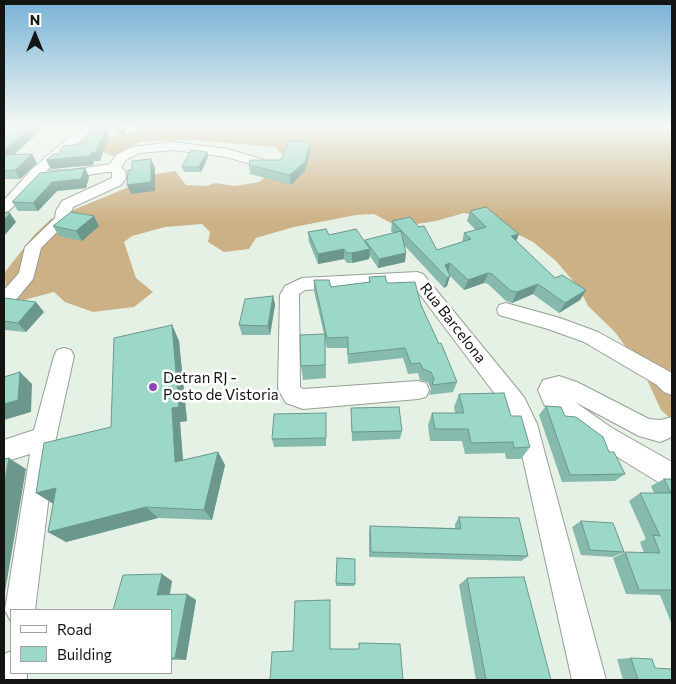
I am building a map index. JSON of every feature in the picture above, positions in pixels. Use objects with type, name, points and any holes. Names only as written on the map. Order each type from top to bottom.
[{"type":"street","points":[[4,208],[51,159]]},
{"type":"street","points":[[114,168],[120,159]]},
{"type":"street","points":[[248,159],[258,162]]},
{"type":"street","points":[[4,302],[28,275],[33,247],[39,239],[56,227],[62,219],[63,210],[68,204],[116,182],[119,178],[118,171],[114,168],[33,176]]},
{"type":"street","name":"Rua Barcelona","points":[[418,390],[303,399],[294,396],[289,389],[289,295],[291,290],[302,284],[417,278],[516,404],[529,432],[589,680]]},
{"type":"street","points":[[506,310],[591,337],[664,379],[672,386]]},
{"type":"street","points":[[20,609],[44,438],[64,356]]},
{"type":"street","points":[[672,427],[660,431],[647,429],[559,384],[551,386],[549,390],[553,399],[604,436],[672,476]]},
{"type":"street","points":[[4,451],[44,438]]},
{"type":"shaded area","points":[[281,159],[672,159],[672,420],[661,410],[643,371],[615,332],[588,306],[579,288],[556,261],[533,242],[484,217],[464,213],[436,221],[410,225],[393,224],[374,214],[356,215],[294,227],[256,238],[249,249],[224,252],[208,242],[210,232],[202,224],[165,227],[132,236],[124,242],[136,278],[153,292],[134,307],[93,312],[65,302],[54,292],[24,300],[6,299],[5,272],[34,235],[51,219],[156,174],[175,171],[186,185],[207,186],[215,183],[235,186],[259,182],[275,170]]},
{"type":"building","points":[[4,159],[27,159],[15,170],[4,171]]},
{"type":"building","points":[[151,159],[151,182],[127,185],[128,170],[132,170],[132,161]]},
{"type":"building","points":[[186,159],[203,159],[199,167],[182,167]]},
{"type":"building","points":[[306,159],[305,162],[290,175],[249,165],[250,160]]},
{"type":"building","points":[[85,168],[81,179],[52,182],[33,203],[12,202],[40,173]]},
{"type":"building","points":[[486,207],[519,234],[511,236],[555,278],[562,275],[586,290],[565,303],[538,284],[517,292],[511,291],[492,274],[488,273],[468,280],[450,263],[445,265],[450,276],[447,278],[392,221],[410,217],[419,227],[424,226],[437,250],[471,239],[464,233],[486,227],[470,211]]},
{"type":"building","points":[[71,212],[94,216],[76,231],[53,226]]},
{"type":"building","points":[[4,213],[10,213],[4,220]]},
{"type":"building","points":[[326,229],[329,235],[356,229],[370,249],[347,253],[344,249],[318,254],[308,232]]},
{"type":"building","points":[[401,231],[406,253],[379,259],[365,240]]},
{"type":"building","points":[[385,276],[387,283],[415,282],[421,305],[439,344],[441,343],[457,382],[432,385],[434,379],[431,372],[423,369],[420,363],[411,364],[405,348],[348,354],[348,337],[327,338],[314,280],[329,280],[331,287],[370,282],[369,277]]},
{"type":"building","points":[[273,296],[268,326],[239,325],[245,299]]},
{"type":"building","points":[[4,298],[36,302],[18,323],[4,321]]},
{"type":"building","points":[[172,325],[179,407],[172,408],[175,462],[218,452],[204,510],[146,507],[48,532],[56,488],[36,493],[44,443],[111,427],[114,338]]},
{"type":"building","points":[[325,334],[325,365],[301,366],[300,335]]},
{"type":"building","points":[[20,372],[18,400],[4,404],[4,377]]},
{"type":"building","points":[[504,393],[511,416],[521,416],[530,447],[514,448],[513,442],[471,443],[468,429],[435,429],[432,413],[464,413],[459,394]]},
{"type":"building","points":[[546,406],[561,407],[565,416],[576,417],[603,437],[609,452],[614,452],[625,474],[570,475]]},
{"type":"building","points":[[399,407],[402,431],[352,432],[351,408]]},
{"type":"building","points":[[326,413],[326,438],[272,439],[274,414]]},
{"type":"building","points":[[9,458],[4,485],[4,459]]},
{"type":"building","points":[[664,479],[672,479],[672,590],[639,590],[625,552],[660,553],[653,535],[660,536],[640,493],[671,493]]},
{"type":"building","points":[[459,517],[519,518],[528,556],[371,552],[370,526],[461,529]]},
{"type":"building","points":[[581,521],[613,523],[624,552],[590,550]]},
{"type":"building","points":[[337,558],[355,559],[355,584],[336,583]]},
{"type":"building","points":[[162,574],[157,595],[187,594],[175,658],[172,658],[172,609],[113,609],[123,575]]},
{"type":"building","points":[[524,577],[551,680],[486,680],[467,578]]},
{"type":"building","points":[[330,600],[330,649],[359,649],[359,643],[400,644],[403,680],[270,680],[272,652],[293,651],[295,601]]},
{"type":"building","points":[[631,658],[652,659],[655,668],[672,669],[672,680],[638,680]]},
{"type":"place","name":"Detran RJ - Posto de Vistoria","points":[[153,387]]}]
